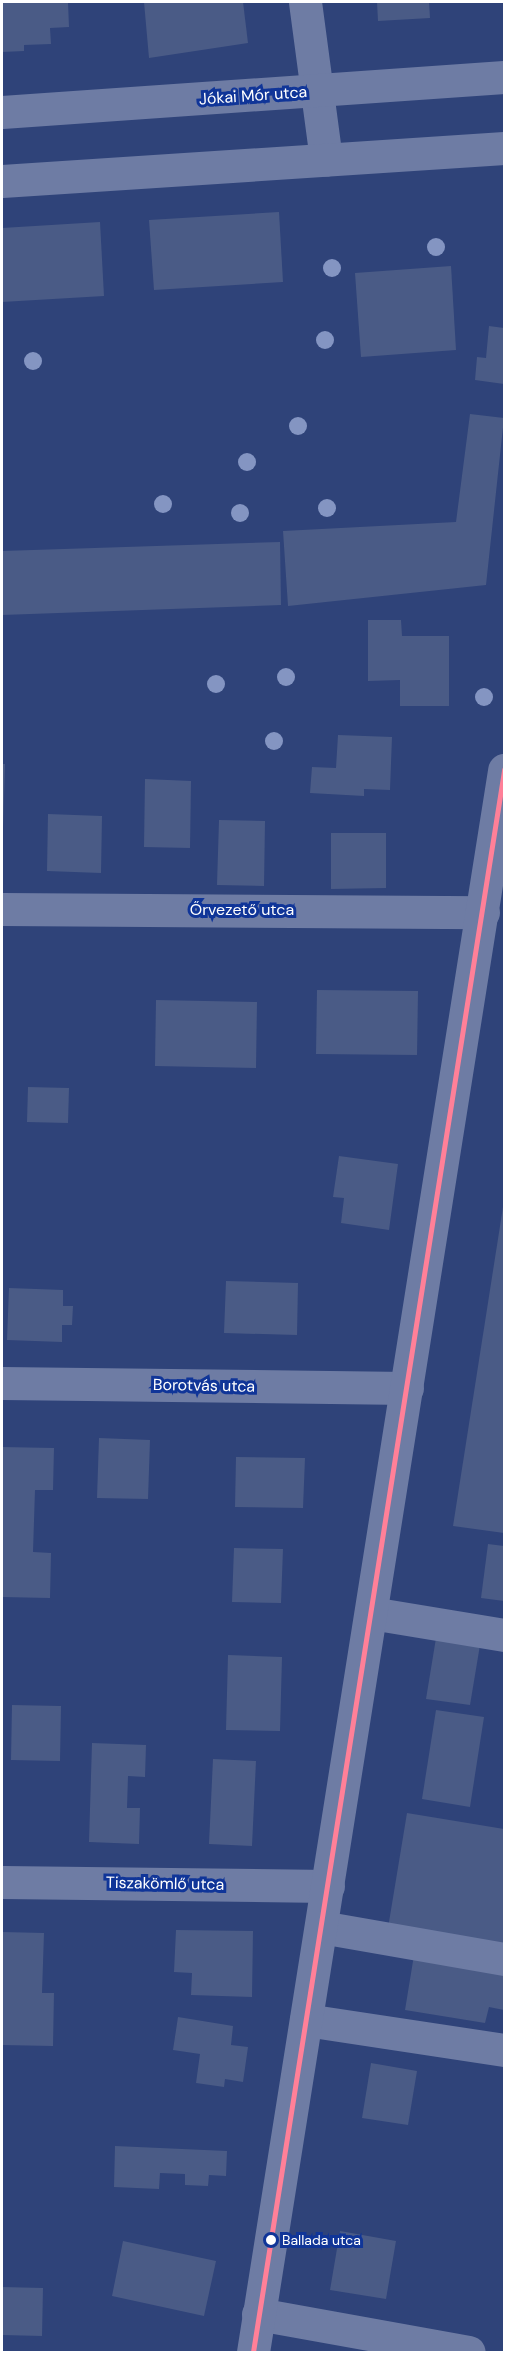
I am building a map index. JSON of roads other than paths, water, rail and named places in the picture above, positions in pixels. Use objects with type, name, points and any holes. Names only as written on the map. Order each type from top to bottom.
[{"type":"street","points":[[305,2],[314,93],[326,160]]},
{"type":"street","name":"Jókai Mór utca","points":[[2,112],[314,93],[504,77]]},
{"type":"street","points":[[2,181],[504,148]]},
{"type":"street","points":[[252,2352],[504,770]]},
{"type":"street","name":"Őrvezető utca","points":[[2,909],[483,912]]},
{"type":"street","name":"Borotvás utca","points":[[2,1383],[407,1388]]},
{"type":"street","points":[[371,1613],[504,1635]]},
{"type":"street","name":"Tiszakömlő utca","points":[[2,1882],[328,1886]]},
{"type":"street","points":[[321,1927],[504,1959]]},
{"type":"street","points":[[306,2020],[504,2050]]},
{"type":"street","points":[[258,2314],[469,2352]]},
{"type":"place","name":"Ballada utca","points":[[271,2240]]}]
